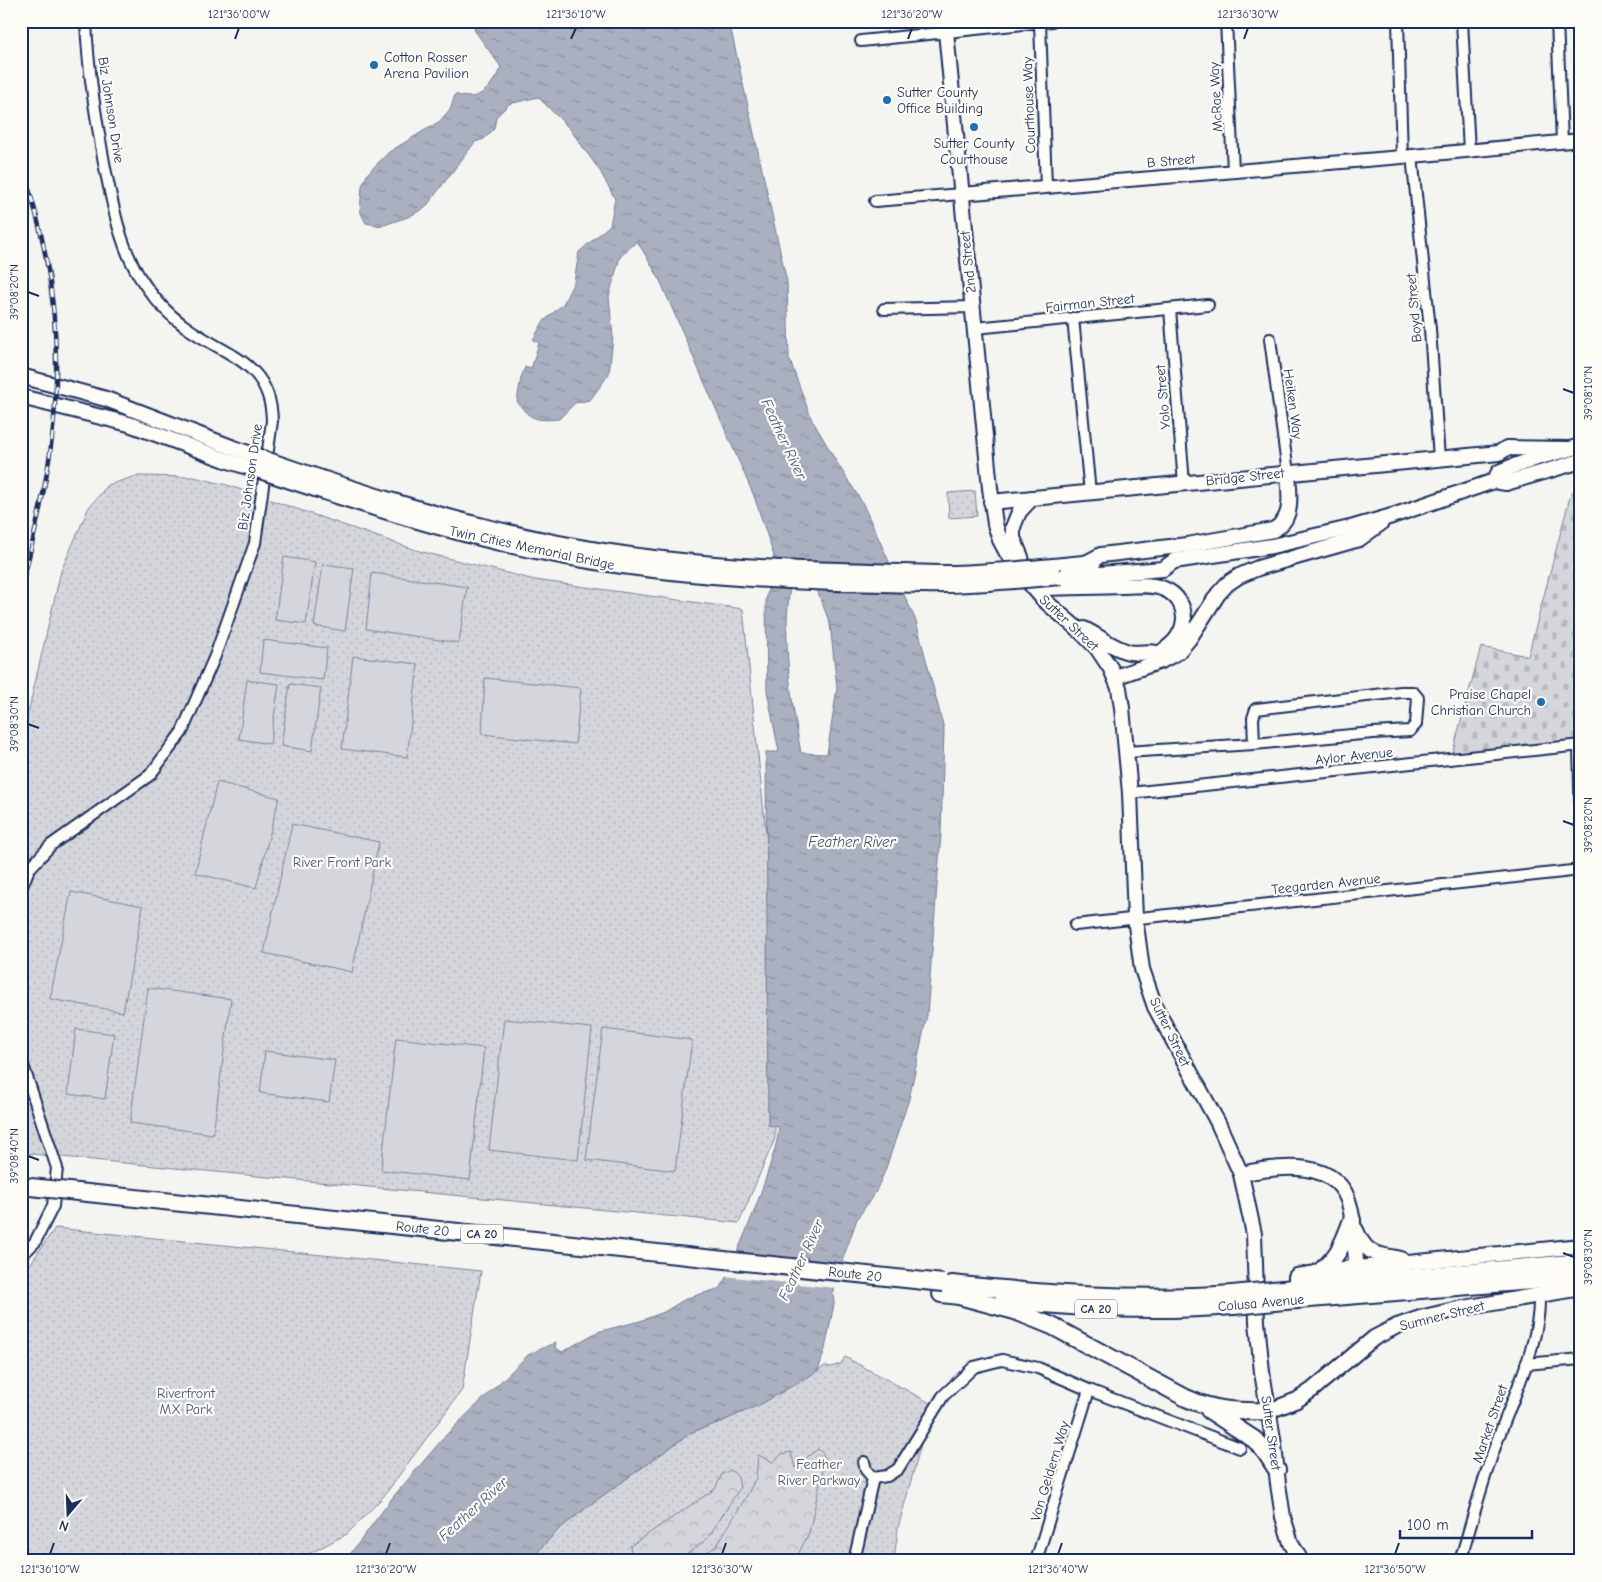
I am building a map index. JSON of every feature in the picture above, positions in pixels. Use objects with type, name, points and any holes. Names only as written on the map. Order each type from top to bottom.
[{"type":"highway","name":"Route 20","points":[[21,1186],[942,1288]]},
{"type":"highway","name":"Route 20","points":[[21,1197],[942,1288]]},
{"type":"highway","points":[[1316,1275],[1339,1253],[1352,1220]]},
{"type":"highway","name":"Colusa Avenue","points":[[942,1288],[1118,1298],[1168,1298],[1232,1295],[1581,1262]]},
{"type":"highway","points":[[1283,1290],[1316,1275],[1357,1268]]},
{"type":"highway","name":"Colusa Avenue","points":[[1283,1290],[1581,1277]]},
{"type":"highway","name":"Colusa Avenue","points":[[942,1288],[959,1296],[1113,1310],[1172,1309],[1232,1295]]},
{"type":"highway","points":[[959,1296],[1015,1311],[1052,1326],[1201,1405],[1255,1440],[1277,1470]]},
{"type":"highway","points":[[1201,1405],[1221,1410],[1269,1411]]},
{"type":"main road","name":"2nd Street","points":[[945,27],[992,502]]},
{"type":"main road","name":"Twin Cities Memorial Bridge","points":[[21,376],[106,399],[153,416],[157,420],[228,453],[358,504],[528,550],[612,565],[696,576],[758,581],[938,585],[997,583],[1061,577]]},
{"type":"main road","name":"Twin Cities Memorial Bridge","points":[[21,385],[107,406],[152,421],[157,420]]},
{"type":"main road","name":"Twin Cities Memorial Bridge","points":[[21,397],[129,424],[433,513],[531,537],[633,556],[689,563],[759,568],[1061,577]]},
{"type":"main road","name":"Bridge Street","points":[[992,502],[1499,453],[1507,448],[1574,448]]},
{"type":"main road","points":[[1494,480],[1499,472],[1574,448]]},
{"type":"main road","points":[[1061,577],[1163,568],[1174,561],[1303,540],[1392,516],[1494,480],[1506,483],[1581,461]]},
{"type":"main road","points":[[1061,577],[1101,555],[1187,545],[1273,530],[1282,523],[1289,509],[1288,473]]},
{"type":"main road","points":[[1025,578],[1021,557],[1014,542],[1012,531],[1019,512],[1032,498]]},
{"type":"main road","name":"Sutter Street","points":[[992,502],[995,524],[1007,553],[1044,601],[1091,641],[1113,673],[1121,701],[1126,752],[1130,793],[1135,918],[1142,969],[1155,1007],[1218,1123],[1241,1174],[1254,1234],[1262,1372],[1283,1517],[1291,1542],[1301,1561]]},
{"type":"main road","points":[[1113,673],[1161,661],[1178,652],[1189,639],[1218,594],[1243,573],[1359,539],[1392,516]]},
{"type":"main road","points":[[1086,563],[1162,556],[1174,561]]},
{"type":"main road","points":[[1061,577],[1161,587],[1171,592],[1182,607],[1184,616],[1183,626],[1178,638],[1171,646],[1152,657],[1113,673]]},
{"type":"main road","points":[[1069,622],[1098,635],[1111,645],[1123,650],[1139,653],[1157,653]]},
{"type":"main road","points":[[1241,1174],[1267,1169],[1296,1168],[1319,1172],[1331,1178],[1340,1186],[1350,1205],[1357,1268],[1581,1246]]},
{"type":"main road","points":[[1352,1220],[1362,1244],[1368,1251],[1417,1262]]},
{"type":"main road","name":"Sumner Street","points":[[1269,1411],[1297,1400],[1312,1390],[1374,1338],[1397,1326],[1420,1318],[1458,1309],[1581,1288]]},
{"type":"street","name":"Biz Johnson Drive","points":[[21,890],[29,869],[51,846],[150,774],[182,732],[215,656],[255,543],[272,421],[267,392],[255,372],[238,358],[195,334],[169,314],[148,289],[131,260],[122,239],[115,214],[99,134],[90,76],[86,21]]},
{"type":"street","points":[[861,41],[945,27],[1052,21]]},
{"type":"street","name":"McRae Way","points":[[1226,21],[1233,171]]},
{"type":"street","name":"Boyd Street","points":[[1398,21],[1407,156],[1430,329],[1439,459]]},
{"type":"street","points":[[1462,21],[1469,151]]},
{"type":"street","points":[[1557,21],[1562,142]]},
{"type":"street","name":"Courthouse Way","points":[[1040,22],[1046,186]]},
{"type":"street","name":"B Street","points":[[875,201],[1581,140]]},
{"type":"street","name":"Fairman Street","points":[[975,328],[1208,305]]},
{"type":"street","points":[[884,309],[973,307]]},
{"type":"street","name":"Yolo Street","points":[[1170,309],[1184,484]]},
{"type":"street","points":[[1073,318],[1090,493]]},
{"type":"street","name":"Heiken Way","points":[[1270,339],[1288,473]]},
{"type":"street","points":[[1126,752],[1254,744],[1410,731],[1416,724],[1418,698],[1413,692],[1401,692],[1256,709],[1253,718],[1254,744]]},
{"type":"street","points":[[1580,746],[1581,825]]},
{"type":"street","name":"Aylor Avenue","points":[[1130,793],[1580,746]]},
{"type":"street","name":"Teegarden Avenue","points":[[1075,925],[1581,870]]},
{"type":"street","points":[[21,1059],[57,1168],[53,1206],[35,1242],[21,1256]]},
{"type":"street","name":"Market Street","points":[[1460,1561],[1495,1446],[1526,1364],[1538,1325],[1539,1295]]},
{"type":"street","points":[[1526,1364],[1581,1359]]},
{"type":"street","points":[[873,1478],[887,1476],[898,1468],[943,1396],[974,1366],[1002,1360],[1038,1368],[1089,1390],[1240,1448]]},
{"type":"street","name":"Von Geldern Way","points":[[1036,1561],[1089,1390]]},
{"type":"street","points":[[864,1462],[866,1470],[873,1478]]},
{"type":"street","points":[[854,1561],[873,1478]]},
{"type":"green space","name":"River Front Park","points":[[136,476],[194,477],[227,485],[419,551],[535,580],[743,609],[776,930],[775,1138],[739,1223],[21,1153],[21,743],[61,571],[89,507],[108,485]]},
{"type":"green space","points":[[1581,485],[1581,742],[1452,754],[1481,647],[1528,656],[1571,493]]},
{"type":"green space","points":[[975,491],[977,516],[949,518],[948,493]]},
{"type":"green space","points":[[284,557],[315,562],[306,624],[275,620]]},
{"type":"green space","points":[[323,564],[354,568],[345,631],[314,626]]},
{"type":"green space","points":[[372,573],[467,587],[459,643],[366,629]]},
{"type":"green space","points":[[263,640],[327,648],[323,680],[260,672]]},
{"type":"green space","points":[[353,656],[418,664],[407,757],[342,749]]},
{"type":"green space","points":[[485,678],[581,688],[575,744],[482,734]]},
{"type":"green space","points":[[247,680],[279,684],[270,744],[239,739]]},
{"type":"green space","points":[[290,684],[321,688],[312,751],[281,746]]},
{"type":"green space","points":[[217,782],[279,798],[256,888],[195,873]]},
{"type":"green space","points":[[292,824],[379,842],[352,972],[264,953]]},
{"type":"green space","points":[[71,892],[143,906],[123,1012],[50,999]]},
{"type":"green space","points":[[148,988],[231,999],[213,1134],[130,1123]]},
{"type":"green space","points":[[504,1019],[592,1028],[578,1160],[489,1150]]},
{"type":"green space","points":[[76,1029],[114,1034],[105,1099],[68,1094]]},
{"type":"green space","points":[[603,1029],[692,1040],[675,1171],[586,1160]]},
{"type":"green space","points":[[396,1038],[484,1048],[470,1180],[381,1170]]},
{"type":"green space","points":[[265,1051],[335,1060],[329,1102],[260,1093]]},
{"type":"green space","name":"Riverfront MX Park","points":[[55,1228],[481,1271],[462,1390],[383,1497],[347,1534],[295,1561],[21,1561],[21,1272],[26,1270]]},
{"type":"green space","name":"Feather River Parkway","points":[[845,1357],[932,1404],[898,1528],[894,1561],[529,1561],[558,1530],[591,1504],[692,1432],[723,1421],[763,1403],[825,1366],[831,1367],[841,1364]]},
{"type":"green space","points":[[818,1449],[823,1453],[825,1460],[809,1533],[795,1560],[696,1561],[717,1545],[746,1497],[756,1478],[758,1455],[773,1462],[782,1454],[791,1452],[795,1468]]},
{"type":"green space","points":[[731,1470],[738,1477],[740,1488],[707,1539],[678,1561],[632,1561],[630,1546],[715,1489],[722,1474]]},
{"type":"water","name":"Feather River","points":[[473,21],[729,21],[787,282],[789,358],[811,418],[862,502],[916,621],[944,729],[941,834],[927,1015],[909,1099],[885,1171],[875,1193],[857,1219],[833,1287],[834,1304],[825,1349],[818,1371],[763,1403],[723,1421],[692,1432],[591,1504],[558,1530],[529,1561],[345,1561],[393,1497],[446,1435],[528,1355],[556,1342],[555,1347],[562,1352],[597,1332],[640,1321],[664,1312],[687,1298],[721,1288],[759,1199],[775,1148],[779,1127],[768,1125],[766,752],[779,752],[767,691],[766,600],[774,556],[754,496],[658,276],[637,241],[620,257],[609,296],[613,337],[609,374],[590,400],[575,403],[559,419],[545,420],[534,418],[517,401],[525,367],[531,369],[539,343],[533,340],[543,322],[563,304],[574,282],[579,252],[610,225],[615,199],[600,171],[570,129],[538,97],[509,104],[496,117],[494,129],[484,139],[475,142],[425,208],[408,217],[381,226],[366,223],[360,211],[362,186],[368,173],[389,152],[440,121],[451,108],[455,94],[464,97],[478,95],[484,92],[493,81],[501,67],[475,31]],"holes":[[[806,579],[819,595],[830,624],[837,688],[827,754],[801,753],[788,668],[787,625],[791,582]]]},
{"type":"pier","points":[[733,1256],[843,1268],[835,1288],[724,1276]]},
{"type":"railway","points":[[21,165],[32,198],[47,265],[52,299],[56,368],[52,438],[39,514],[21,590]]},
{"type":"place","name":"Cotton Rosser Arena Pavilion","points":[[374,65]]},
{"type":"place","name":"Sutter County Office Building","points":[[887,100]]},
{"type":"place","name":"Sutter County Courthouse","points":[[974,127]]},
{"type":"place","name":"Praise Chapel Christian Church","points":[[1541,702]]}]
